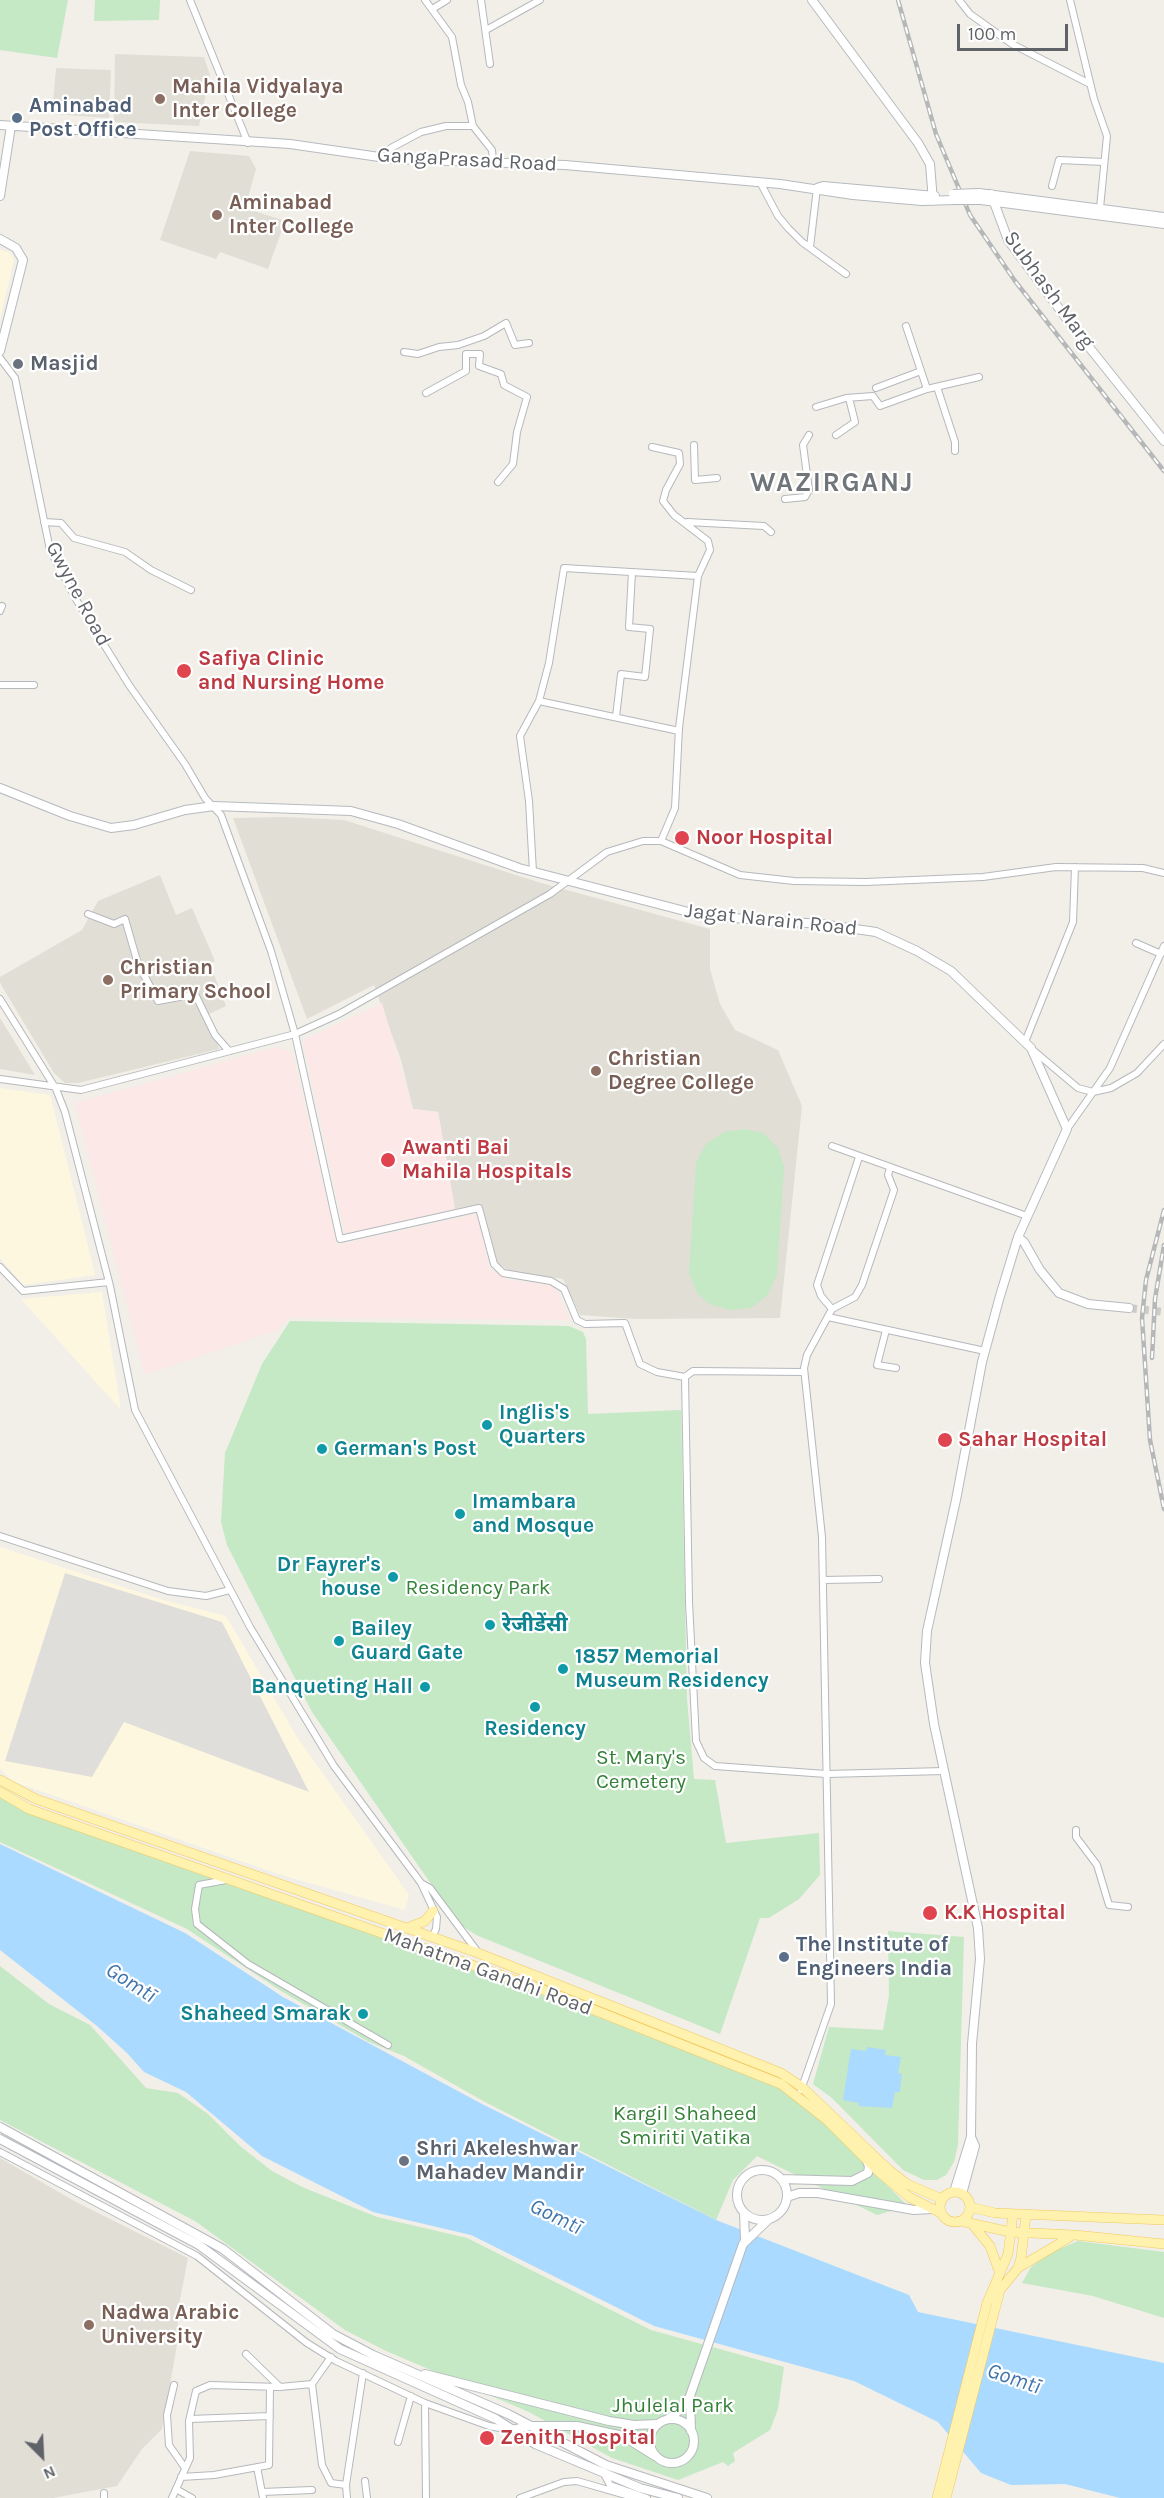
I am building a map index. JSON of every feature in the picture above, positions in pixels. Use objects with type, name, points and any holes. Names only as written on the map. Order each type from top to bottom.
[{"type":"main road","name":"Mahatma Gandhi Road","points":[[0,1780],[36,1799],[477,1953],[781,2073],[889,2170],[907,2184],[942,2199]]},
{"type":"main road","name":"Mahatma Gandhi Road","points":[[0,1792],[29,1809],[549,1992],[800,2091],[866,2159],[909,2197],[941,2213]]},
{"type":"main road","points":[[404,1929],[420,1924],[433,1911]]},
{"type":"main road","points":[[1164,2220],[1013,2214],[970,2207],[958,2193],[942,2199],[941,2213],[949,2221],[961,2221],[1010,2232],[1075,2235],[1164,2244]]},
{"type":"main road","points":[[961,2221],[970,2207]]},
{"type":"main road","points":[[937,2498],[1008,2254],[1013,2214]]},
{"type":"main road","points":[[1018,2268],[1026,2215]]},
{"type":"main road","points":[[972,2224],[990,2246],[1000,2277]]},
{"type":"main road","points":[[1000,2277],[1075,2235]]},
{"type":"main road","points":[[946,2498],[992,2304]]},
{"type":"street","points":[[190,0],[248,143]]},
{"type":"street","points":[[425,0],[434,8],[452,37],[472,126],[492,150],[493,162]]},
{"type":"street","points":[[434,8],[447,0]]},
{"type":"street","points":[[481,0],[490,64]]},
{"type":"street","points":[[486,30],[540,0]]},
{"type":"street","points":[[812,0],[918,143],[930,164],[933,199],[993,198],[1100,208],[1164,217]]},
{"type":"street","points":[[959,0],[970,14],[1012,44],[1090,84]]},
{"type":"street","points":[[1070,0],[1090,84],[1107,136],[1100,208]]},
{"type":"street","name":"GangaPrasad Road","points":[[0,125],[290,144],[393,159],[565,165],[760,182],[817,188],[823,192],[933,199]]},
{"type":"street","points":[[0,196],[11,126]]},
{"type":"street","points":[[391,148],[422,132],[446,126],[472,126]]},
{"type":"street","points":[[1052,186],[1059,160],[1104,162]]},
{"type":"street","points":[[760,182],[778,216],[810,247],[846,274]]},
{"type":"street","points":[[810,247],[817,188]]},
{"type":"street","points":[[993,198],[1164,224]]},
{"type":"street","name":"Subhash Marg","points":[[993,198],[1008,240],[1069,322],[1164,441]]},
{"type":"street","points":[[0,239],[16,248],[22,260],[0,351]]},
{"type":"street","points":[[404,352],[418,354],[439,347],[464,343],[484,336],[506,323],[515,345],[529,343]]},
{"type":"street","points":[[906,326],[927,389]]},
{"type":"street","points":[[426,393],[466,371],[464,343]]},
{"type":"street","points":[[466,354],[480,354],[479,366],[501,374],[504,385],[527,397],[517,432],[513,464],[498,483]]},
{"type":"street","name":"Gwyne Road","points":[[0,358],[15,378],[50,550],[77,601],[129,685],[185,764],[205,798],[221,815],[271,951],[295,1034],[340,1239],[479,1208],[494,1264],[503,1273],[551,1281],[564,1290],[576,1320],[585,1324],[625,1323],[640,1364],[657,1372],[686,1377]]},
{"type":"street","points":[[876,388],[921,371]]},
{"type":"street","points":[[816,407],[849,398],[873,396],[880,406],[927,389],[979,377]]},
{"type":"street","points":[[937,387],[955,442],[955,451]]},
{"type":"street","points":[[836,435],[855,422],[849,398]]},
{"type":"street","points":[[785,499],[805,497],[809,490],[803,445],[809,435]]},
{"type":"street","points":[[694,445],[696,480],[717,478]]},
{"type":"street","points":[[652,447],[679,453],[680,464],[666,490],[663,501],[674,515],[708,541],[710,550],[698,576],[679,731],[675,808],[661,841]]},
{"type":"street","points":[[680,464],[695,467]]},
{"type":"street","points":[[44,522],[61,523],[74,538],[126,552],[151,570],[191,590]]},
{"type":"street","points":[[686,522],[764,526],[771,532]]},
{"type":"street","points":[[533,872],[529,801],[520,736],[539,701],[549,663],[564,568],[698,576]]},
{"type":"street","points":[[616,717],[621,674],[645,677],[650,629],[629,627],[632,572]]},
{"type":"street","points":[[0,686],[34,685]]},
{"type":"street","points":[[539,701],[679,731]]},
{"type":"street","name":"Jagat Narain Road","points":[[0,788],[111,828],[134,825],[185,810],[214,806],[351,811],[398,824],[533,872],[704,916],[820,924],[876,932],[917,951],[951,971],[1028,1045],[1067,1129]]},
{"type":"street","points":[[0,1078],[56,1089],[81,1090],[295,1034],[339,1014],[522,911],[550,894],[607,852],[643,841],[661,841],[740,875],[794,881],[866,882],[983,877],[1075,867],[1143,868],[1164,873]]},
{"type":"street","points":[[1075,867],[1073,922],[1028,1045],[1078,1088],[1093,1092],[1111,1088],[1137,1073],[1164,1044]]},
{"type":"street","points":[[88,914],[114,924],[125,919],[138,964],[158,1001],[195,994],[214,1035],[229,1052]]},
{"type":"street","points":[[1136,943],[1161,954]]},
{"type":"street","points":[[958,2193],[971,2137],[972,2044],[980,1959],[978,1928],[934,1725],[926,1664],[927,1631],[956,1500],[985,1351],[1018,1237],[1067,1129],[1110,1068],[1164,946]]},
{"type":"street","points":[[0,999],[56,1089],[65,1112],[109,1282],[135,1410],[230,1590],[334,1766],[421,1883],[438,1923],[432,1937]]},
{"type":"street","points":[[832,1146],[1028,1216]]},
{"type":"street","points":[[832,1309],[821,1296],[817,1285],[859,1157]]},
{"type":"street","points":[[800,2091],[831,2004],[822,1537],[804,1372],[807,1354],[832,1309],[855,1297],[862,1285],[894,1190],[888,1175],[890,1168]]},
{"type":"street","points":[[1018,1237],[1024,1242],[1040,1270],[1059,1293],[1088,1304],[1129,1308]]},
{"type":"street","points":[[0,1267],[22,1291],[109,1282]]},
{"type":"street","points":[[828,1317],[985,1351]]},
{"type":"street","points":[[886,1330],[877,1365],[896,1368]]},
{"type":"street","points":[[804,1372],[693,1371],[686,1377],[689,1602],[696,1741],[704,1758],[715,1766],[826,1774],[944,1771]]},
{"type":"street","points":[[0,1536],[168,1591],[206,1596],[230,1590]]},
{"type":"street","points":[[823,1580],[879,1579]]},
{"type":"street","points":[[1076,1830],[1076,1837],[1097,1865],[1109,1905],[1128,1907]]},
{"type":"street","points":[[230,1879],[199,1885],[195,1909],[197,1924],[248,1964],[388,2045]]},
{"type":"street","points":[[421,1883],[430,1888],[477,1953]]},
{"type":"street","points":[[0,2127],[223,2249],[333,2334],[407,2370],[508,2414],[606,2465],[707,2498]]},
{"type":"street","points":[[0,2139],[199,2245],[340,2349],[496,2419],[535,2444],[640,2488],[678,2498]]},
{"type":"street","points":[[0,2152],[197,2256],[307,2343],[331,2357],[425,2403],[489,2426],[512,2430],[530,2426],[577,2426],[610,2432],[634,2442],[663,2462],[672,2463],[686,2458],[693,2447],[691,2393]]},
{"type":"street","points":[[407,2370],[467,2382],[609,2421],[634,2425],[657,2424],[666,2420],[680,2410],[691,2393],[745,2240],[744,2213],[738,2204],[736,2194],[745,2175],[754,2170],[765,2170],[781,2179],[852,2181],[868,2173],[869,2166],[866,2159]]},
{"type":"street","points":[[745,2240],[782,2210],[787,2197],[781,2179]]},
{"type":"street","points":[[787,2197],[799,2193],[818,2193],[914,2210],[931,2209]]},
{"type":"street","points":[[744,2213],[758,2220],[769,2219]]},
{"type":"street","points":[[246,2354],[280,2387]]},
{"type":"street","points":[[331,2357],[312,2384],[322,2465],[331,2483],[346,2485]]},
{"type":"street","points":[[347,2498],[346,2485],[363,2373]]},
{"type":"street","points":[[172,2498],[190,2458],[190,2419],[196,2391],[210,2385],[280,2387],[312,2384]]},
{"type":"street","points":[[174,2385],[167,2415],[169,2445],[185,2468]]},
{"type":"street","points":[[181,2477],[214,2475],[269,2465],[270,2387]]},
{"type":"street","points":[[398,2442],[411,2396]]},
{"type":"street","points":[[425,2403],[426,2498]]},
{"type":"street","points":[[190,2419],[270,2416]]},
{"type":"street","points":[[666,2420],[681,2421],[692,2431]]},
{"type":"street","points":[[655,2456],[650,2447],[650,2437],[657,2424]]},
{"type":"street","points":[[257,2467],[262,2495],[312,2490]]},
{"type":"street","points":[[603,2472],[610,2485],[647,2498]]},
{"type":"street","points":[[365,2481],[367,2498]]},
{"type":"street","points":[[520,2498],[577,2481],[636,2498]]},
{"type":"street","points":[[176,2489],[192,2498]]},
{"type":"shaded area","name":"Mahila Vidyalaya Inter College","points":[[115,54],[204,57],[210,75],[199,126],[114,122]]},
{"type":"shaded area","points":[[56,68],[111,70],[109,118],[52,114]]},
{"type":"shaded area","name":"Aminabad Inter College","points":[[190,151],[249,156],[256,169],[245,208],[285,221],[268,269],[220,252],[216,259],[160,240]]},
{"type":"shaded area","points":[[0,250],[9,252],[14,260],[0,319]]},
{"type":"shaded area","name":"Christian Degree College","points":[[285,817],[344,820],[541,883],[710,929],[710,969],[720,1004],[735,1030],[778,1050],[802,1106],[780,1318],[636,1319],[580,1315],[563,1279],[509,1271],[495,1261],[480,1204],[455,1209],[438,1112],[413,1109],[401,1060],[374,985],[307,1019],[233,818]]},
{"type":"shaded area","name":"Christian Primary School","points":[[160,875],[176,915],[192,908],[215,961],[210,964],[226,1006],[209,1014],[219,1049],[78,1083],[65,1083],[54,1073],[0,983],[0,977],[82,930],[98,901]]},
{"type":"shaded area","name":"Awanti Bai Mahila Hospitals","points":[[382,1003],[413,1109],[438,1112],[455,1209],[345,1235],[303,1040]]},
{"type":"shaded area","points":[[0,1018],[35,1075],[0,1069]]},
{"type":"shaded area","points":[[276,1047],[292,1052],[337,1245],[477,1214],[489,1268],[508,1280],[552,1285],[559,1294],[569,1320],[289,1318],[276,1331],[145,1375],[75,1103]]},
{"type":"shaded area","points":[[0,1088],[50,1095],[95,1275],[23,1285],[0,1258]]},
{"type":"shaded area","points":[[102,1292],[121,1410],[21,1299]]},
{"type":"shaded area","points":[[0,1547],[163,1600],[226,1616],[297,1737],[409,1895],[405,1910],[278,1874],[12,1781],[0,1768]]},
{"type":"shaded area","points":[[65,1573],[222,1622],[309,1792],[124,1722],[92,1777],[5,1761]]},
{"type":"shaded area","name":"Nadwa Arabic University","points":[[0,2158],[76,2202],[188,2258],[179,2305],[177,2345],[162,2429],[142,2449],[117,2486],[53,2498],[0,2498]]},
{"type":"green space","points":[[0,0],[68,0],[57,58],[0,50]]},
{"type":"green space","points":[[95,0],[160,0],[159,20],[94,21]]},
{"type":"green space","points":[[745,1129],[763,1133],[778,1148],[784,1167],[777,1275],[767,1296],[751,1308],[730,1310],[709,1304],[697,1293],[689,1273],[696,1163],[706,1144],[724,1132]]},
{"type":"green space","name":"Residency Park","points":[[290,1321],[569,1326],[583,1332],[586,1339],[588,1414],[681,1410],[687,1699],[694,1779],[715,1780],[726,1843],[819,1833],[820,1875],[799,1899],[769,1918],[760,1918],[720,2034],[476,1935],[458,1923],[312,1712],[227,1545],[221,1522],[225,1453],[262,1364]]},
{"type":"green space","name":"Kargil Shaheed Smiriti Vatika","points":[[0,1797],[41,1818],[508,1982],[781,2088],[820,2119],[908,2206],[877,2215],[757,2156],[733,2180],[716,2220],[485,2102],[404,2056],[369,2042],[281,1991],[187,1929],[0,1842]]},
{"type":"green space","points":[[888,1931],[964,1937],[958,2145],[954,2162],[946,2175],[937,2180],[924,2180],[903,2170],[832,2098],[813,2084],[829,2027],[883,2030],[889,1995]]},
{"type":"green space","name":"Jhulelal Park","points":[[0,1966],[49,2004],[90,2025],[146,2088],[178,2093],[208,2114],[240,2146],[272,2171],[302,2187],[377,2217],[467,2238],[651,2330],[784,2367],[778,2409],[770,2430],[733,2453],[735,2461],[728,2466],[723,2462],[678,2480],[612,2458],[529,2412],[384,2350],[345,2330],[195,2221],[0,2120]]},
{"type":"green space","points":[[1078,2241],[1164,2252],[1164,2318],[1093,2296],[1022,2283],[1031,2267],[1050,2253]]},
{"type":"water","name":"Gomtī","points":[[0,1844],[185,1933],[283,1997],[482,2104],[716,2220],[909,2295],[918,2312],[1164,2363],[1164,2498],[1120,2498],[1065,2484],[1011,2485],[981,2473],[938,2422],[854,2381],[654,2326],[471,2235],[373,2212],[262,2156],[186,2092],[144,2072],[97,2026],[0,1950]]},
{"type":"water","points":[[867,2047],[886,2050],[885,2055],[901,2057],[898,2073],[902,2074],[900,2092],[895,2092],[892,2108],[858,2106],[859,2103],[843,2100],[851,2049],[866,2051]]},
{"type":"tunnel","points":[[1129,1308],[1164,1312]]},
{"type":"railway","points":[[898,0],[936,134],[970,215],[1015,281],[1164,471]]},
{"type":"railway","points":[[1164,1210],[1146,1280],[1142,1318],[1150,1440],[1164,1509]]},
{"type":"railway","points":[[1152,1358],[1155,1299],[1164,1245]]},
{"type":"place","name":"Mahila Vidyalaya Inter College","points":[[160,99]]},
{"type":"place","name":"Aminabad Post Office","points":[[17,118]]},
{"type":"place","name":"Aminabad Inter College","points":[[217,215]]},
{"type":"place","name":"Masjid","points":[[18,364]]},
{"type":"place","name":"Safiya Clinic and Nursing Home","points":[[184,671]]},
{"type":"place","name":"Noor Hospital","points":[[682,838]]},
{"type":"place","name":"Christian Primary School","points":[[108,980]]},
{"type":"place","name":"Christian Degree College","points":[[596,1071]]},
{"type":"place","name":"Awanti Bai Mahila Hospitals","points":[[388,1160]]},
{"type":"place","name":"Inglis's Quarters","points":[[487,1425]]},
{"type":"place","name":"Sahar Hospital","points":[[945,1440]]},
{"type":"place","name":"German's Post","points":[[322,1449]]},
{"type":"place","name":"Imambara and Mosque","points":[[460,1514]]},
{"type":"place","name":"Dr Fayrer's house","points":[[393,1577]]},
{"type":"place","name":"रेजीडेंसी","points":[[490,1625]]},
{"type":"place","name":"Bailey Guard Gate","points":[[339,1641]]},
{"type":"place","name":"1857 Memorial Museum Residency","points":[[563,1669]]},
{"type":"place","name":"Banqueting Hall","points":[[425,1687]]},
{"type":"place","name":"Residency","points":[[535,1707]]},
{"type":"place","name":"K.K Hospital","points":[[930,1913]]},
{"type":"place","name":"The Institute of Engineers India","points":[[784,1957]]},
{"type":"place","name":"Shaheed Smarak","points":[[363,2014]]},
{"type":"place","name":"Shri Akeleshwar Mahadev Mandir","points":[[404,2161]]},
{"type":"place","name":"Nadwa Arabic University","points":[[89,2325]]},
{"type":"place","name":"Zenith Hospital","points":[[487,2438]]},
{"type":"district","name":"WAZIRGANJ","points":[[832,483]]},
{"type":"park label","name":"St. Mary's Cemetery","points":[[641,1770]]}]
